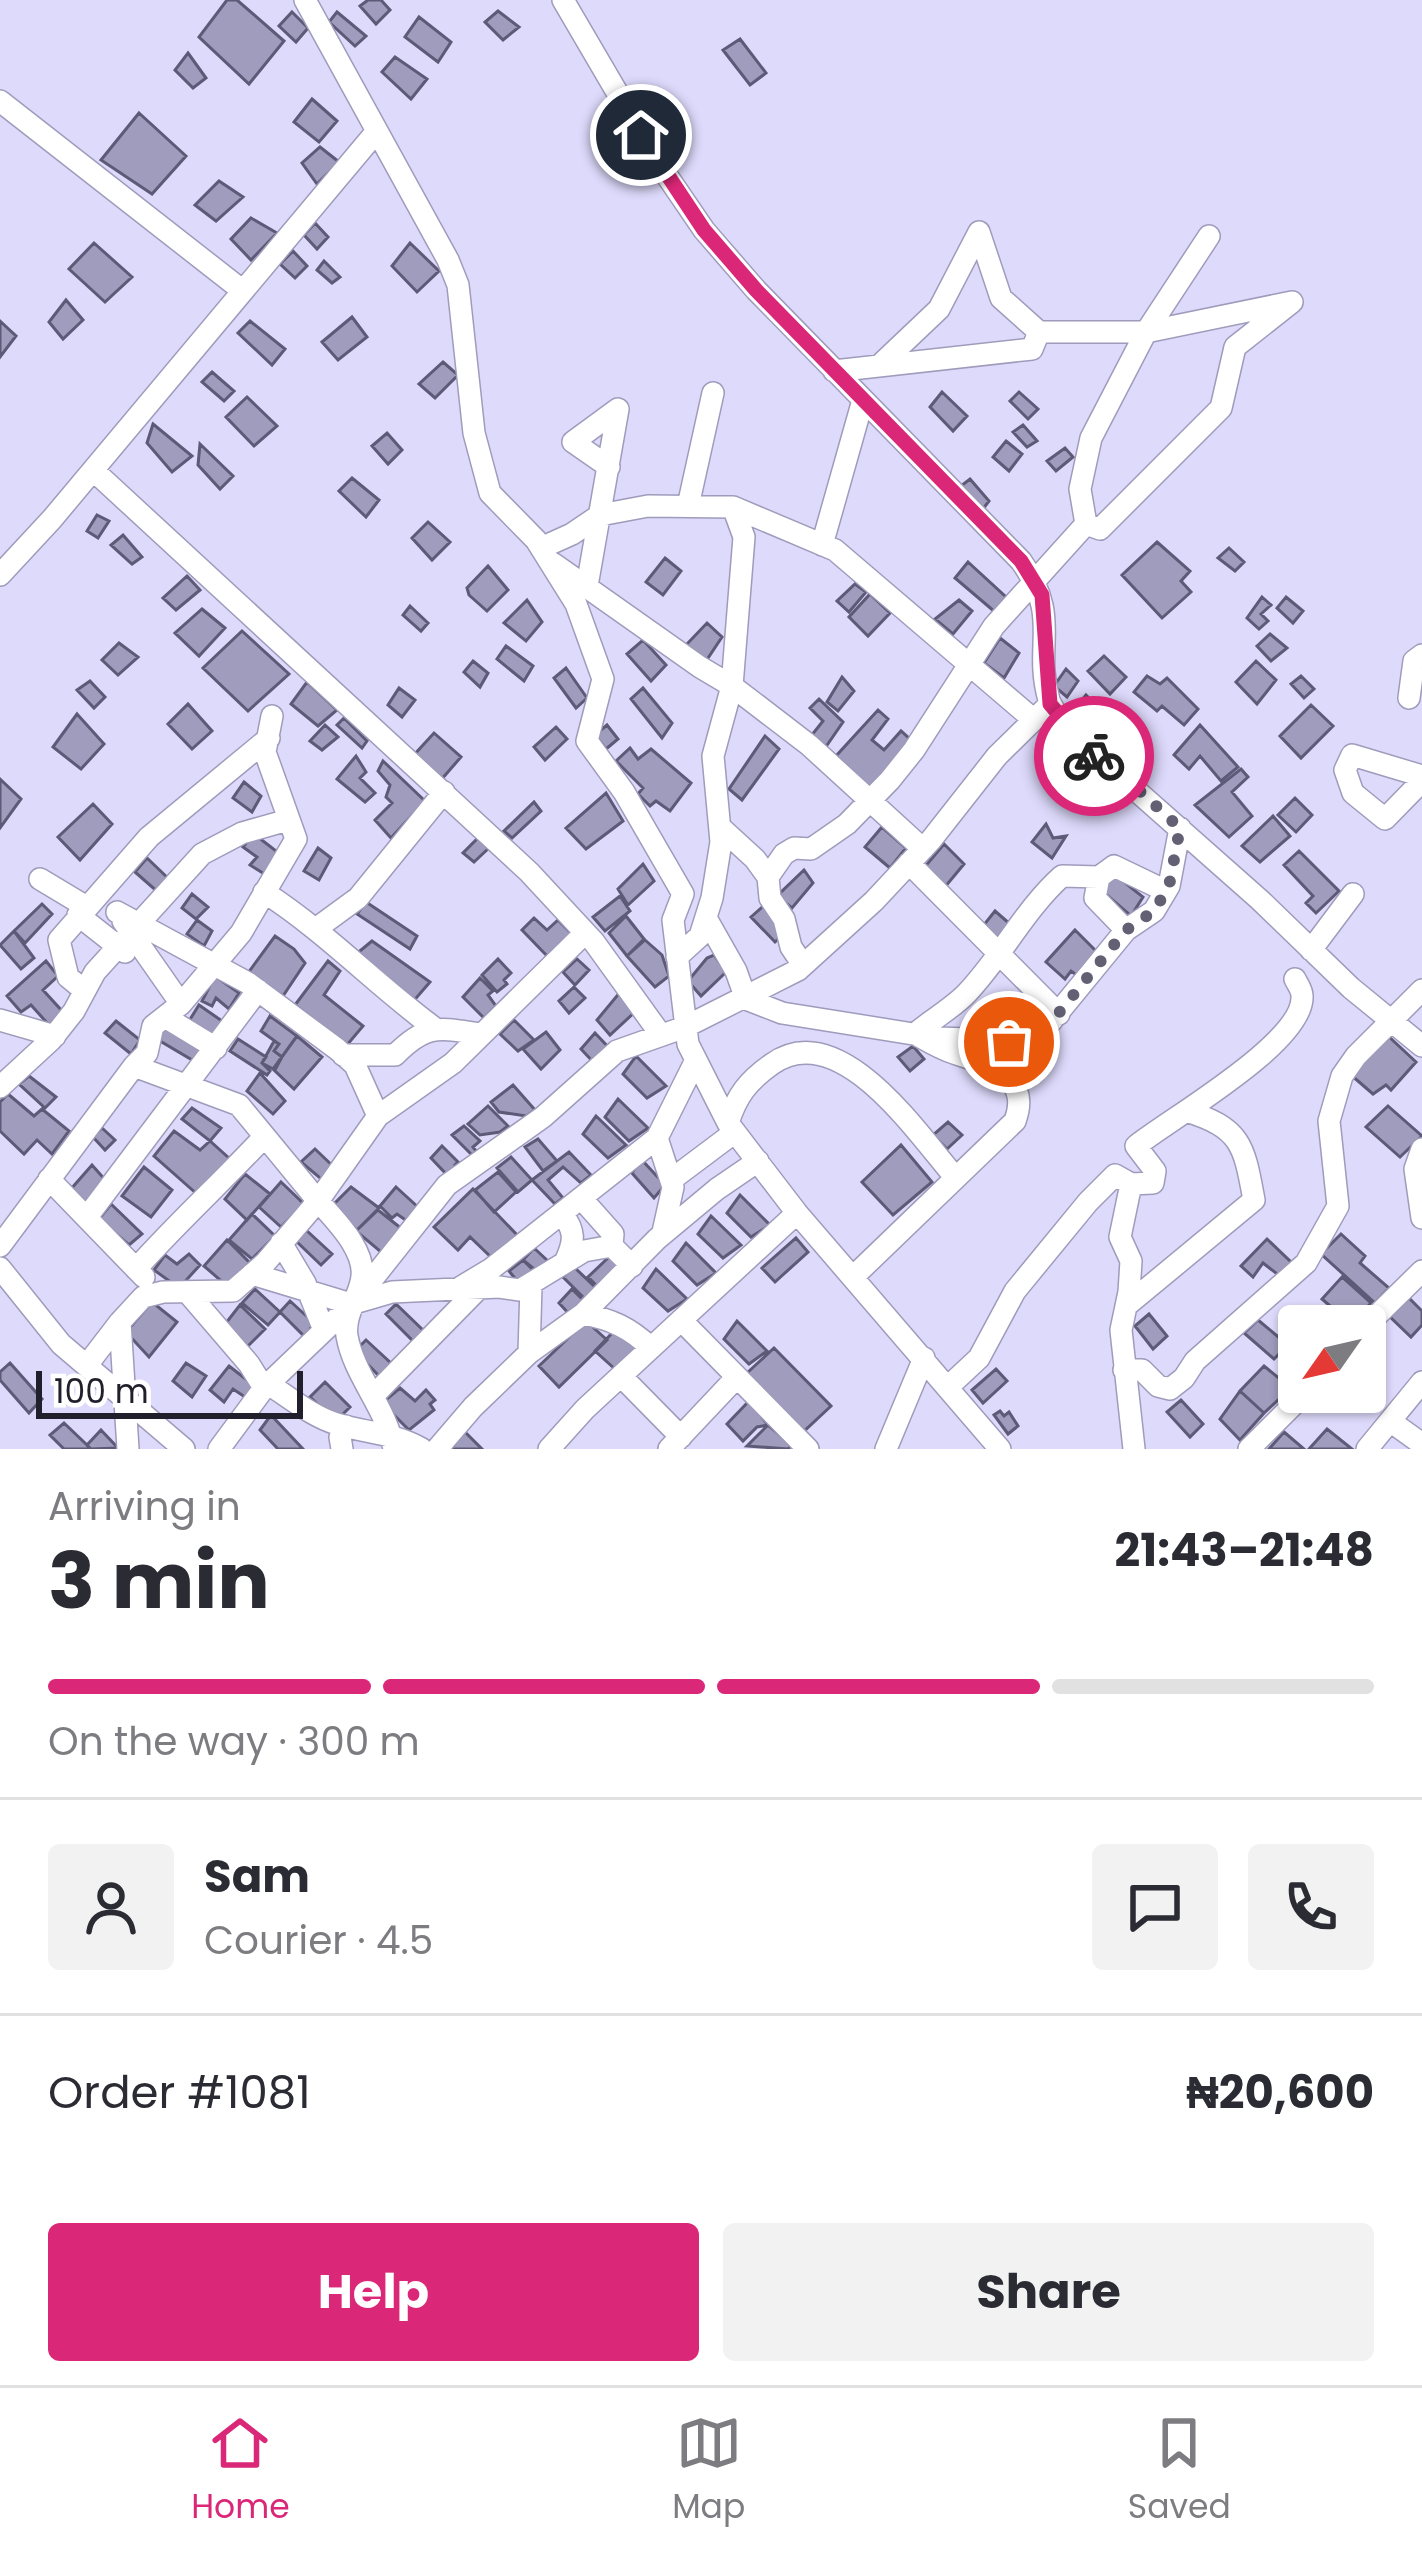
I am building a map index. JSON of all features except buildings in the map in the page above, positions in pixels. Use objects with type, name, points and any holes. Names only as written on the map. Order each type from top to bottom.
[{"type":"street","points":[[305,0],[458,285],[473,434],[490,493],[546,555],[733,686],[871,799],[997,956],[1059,1015]]},
{"type":"street","points":[[219,1449],[266,1386],[351,1304],[447,1184],[543,1117],[617,1051],[746,999],[803,965],[916,856],[997,756],[1042,712],[1044,611],[1034,579],[704,230],[659,164],[563,0]]},
{"type":"street","points":[[0,101],[243,291]]},
{"type":"street","points":[[0,575],[377,131]]},
{"type":"street","points":[[822,544],[859,396],[880,365],[939,309],[979,232],[1001,298],[1040,332],[1146,332],[1292,302],[1235,347],[1221,408],[1100,529],[1086,524]]},
{"type":"street","points":[[1086,524],[1080,489],[1090,438],[1146,332],[1209,236]]},
{"type":"street","points":[[834,370],[1032,349],[1040,332]]},
{"type":"street","points":[[688,506],[713,393]]},
{"type":"street","points":[[587,586],[609,467]]},
{"type":"street","points":[[93,470],[529,872],[585,932],[661,1035]]},
{"type":"street","points":[[546,555],[600,515],[648,506],[733,507],[835,550],[968,664],[1042,712],[1132,784],[1422,1046]]},
{"type":"street","points":[[677,957],[700,936],[722,842],[713,756],[733,686],[744,537],[733,507]]},
{"type":"street","points":[[768,878],[784,854],[794,848],[811,849],[847,824],[871,799],[914,750],[994,626],[1086,524]]},
{"type":"street","points":[[546,555],[575,604],[603,679],[587,741],[624,792],[683,894],[673,920],[685,1027],[696,1060],[732,1127],[797,1213],[1000,1449]]},
{"type":"street","points":[[1409,698],[1414,661],[1422,655]]},
{"type":"street","points":[[0,1246],[146,1053],[153,1025],[173,1010],[241,933],[296,839],[265,752],[270,727],[149,837],[59,940],[68,976],[85,991]]},
{"type":"street","points":[[317,928],[358,898],[444,792]]},
{"type":"street","points":[[0,1087],[55,1036],[150,909],[202,854],[242,832],[288,820]]},
{"type":"street","points":[[720,827],[768,878],[770,898],[803,965]]},
{"type":"street","points":[[746,999],[782,1012],[915,1034],[982,1042],[1036,1041],[1126,930],[1154,911],[1166,891],[1180,828]]},
{"type":"street","points":[[915,1034],[966,995],[1041,895],[1063,876],[1099,877],[1114,866],[1166,891]]},
{"type":"street","points":[[1099,877],[1095,898],[1126,930]]},
{"type":"street","points":[[40,879],[82,910],[130,934],[215,963],[258,990],[343,1055],[364,1081],[378,1116]]},
{"type":"street","points":[[103,889],[161,974],[173,1010],[216,1048]]},
{"type":"street","points":[[264,892],[317,928],[433,1028]]},
{"type":"street","points":[[1311,950],[1353,894]]},
{"type":"street","points":[[706,917],[746,999]]},
{"type":"street","points":[[88,1365],[143,1297],[163,1292],[233,1291],[318,1201],[378,1116],[453,1063],[585,932]]},
{"type":"street","points":[[949,1386],[979,1358],[1015,1291],[1115,1175],[1131,1184],[1154,1183],[1154,1171],[1136,1146],[1242,1072],[1294,1022],[1303,997],[1295,979]]},
{"type":"street","points":[[87,1217],[258,990]]},
{"type":"street","points":[[1124,1370],[1142,1370],[1158,1386],[1170,1389],[1306,1263],[1338,1206],[1329,1121],[1342,1076],[1422,990]]},
{"type":"street","points":[[0,1020],[55,1036]]},
{"type":"street","points":[[343,1055],[395,1055],[414,1036],[433,1028],[481,1034]]},
{"type":"street","points":[[854,1277],[1015,1121],[1022,1103],[1018,1088],[986,1065],[915,1034]]},
{"type":"street","points":[[670,1180],[732,1127],[737,1094],[780,1058],[828,1054],[873,1083],[955,1177]]},
{"type":"street","points":[[455,1290],[491,1269],[657,1138],[696,1060]]},
{"type":"street","points":[[134,1066],[239,1105],[359,1255],[363,1278],[351,1304],[346,1334],[393,1441]]},
{"type":"street","points":[[1126,1306],[1255,1200],[1243,1146],[1222,1122],[1186,1111]]},
{"type":"street","points":[[136,1269],[264,1137]]},
{"type":"street","points":[[657,1138],[671,1201],[661,1236]]},
{"type":"street","points":[[1422,1149],[1415,1169],[1422,1218]]},
{"type":"street","points":[[436,1449],[529,1353],[583,1314],[661,1236],[717,1189],[758,1161]]},
{"type":"street","points":[[49,1180],[163,1292]]},
{"type":"street","points":[[1131,1184],[1120,1237],[1131,1261],[1120,1330],[1134,1449]]},
{"type":"street","points":[[581,1198],[613,1234],[612,1246],[632,1266]]},
{"type":"street","points":[[562,1213],[572,1227],[574,1242],[566,1260]]},
{"type":"street","points":[[553,1447],[621,1376],[797,1213]]},
{"type":"street","points":[[281,1244],[324,1330]]},
{"type":"street","points":[[252,1274],[351,1304],[392,1292],[520,1290],[584,1251],[612,1246]]},
{"type":"street","points":[[0,1268],[61,1344],[184,1449]]},
{"type":"street","points":[[1386,1306],[1422,1271]]},
{"type":"street","points":[[529,1353],[531,1286]]},
{"type":"street","points":[[374,1395],[479,1288]]},
{"type":"street","points":[[188,1293],[266,1386],[308,1412],[422,1449]]},
{"type":"street","points":[[583,1314],[632,1329],[651,1348]]},
{"type":"street","points":[[681,1320],[808,1449]]},
{"type":"street","points":[[120,1322],[128,1449]]},
{"type":"street","points":[[886,1449],[924,1358]]},
{"type":"street","points":[[621,1376],[675,1443],[735,1379]]},
{"type":"street","points":[[1367,1449],[1422,1382]]},
{"type":"street","points":[[1249,1449],[1285,1413]]},
{"type":"street","points":[[1390,1420],[1422,1444]]},
{"type":"street","points":[[342,1449],[340,1437],[346,1426]]},
{"type":"way so far","points":[[1009,1042],[1036,1041],[1126,930],[1154,911],[1169,886],[1180,828],[1094,756]]},
{"type":"route","points":[[641,135],[704,230],[756,290],[1021,561],[1042,595],[1050,704],[1094,756]]}]
